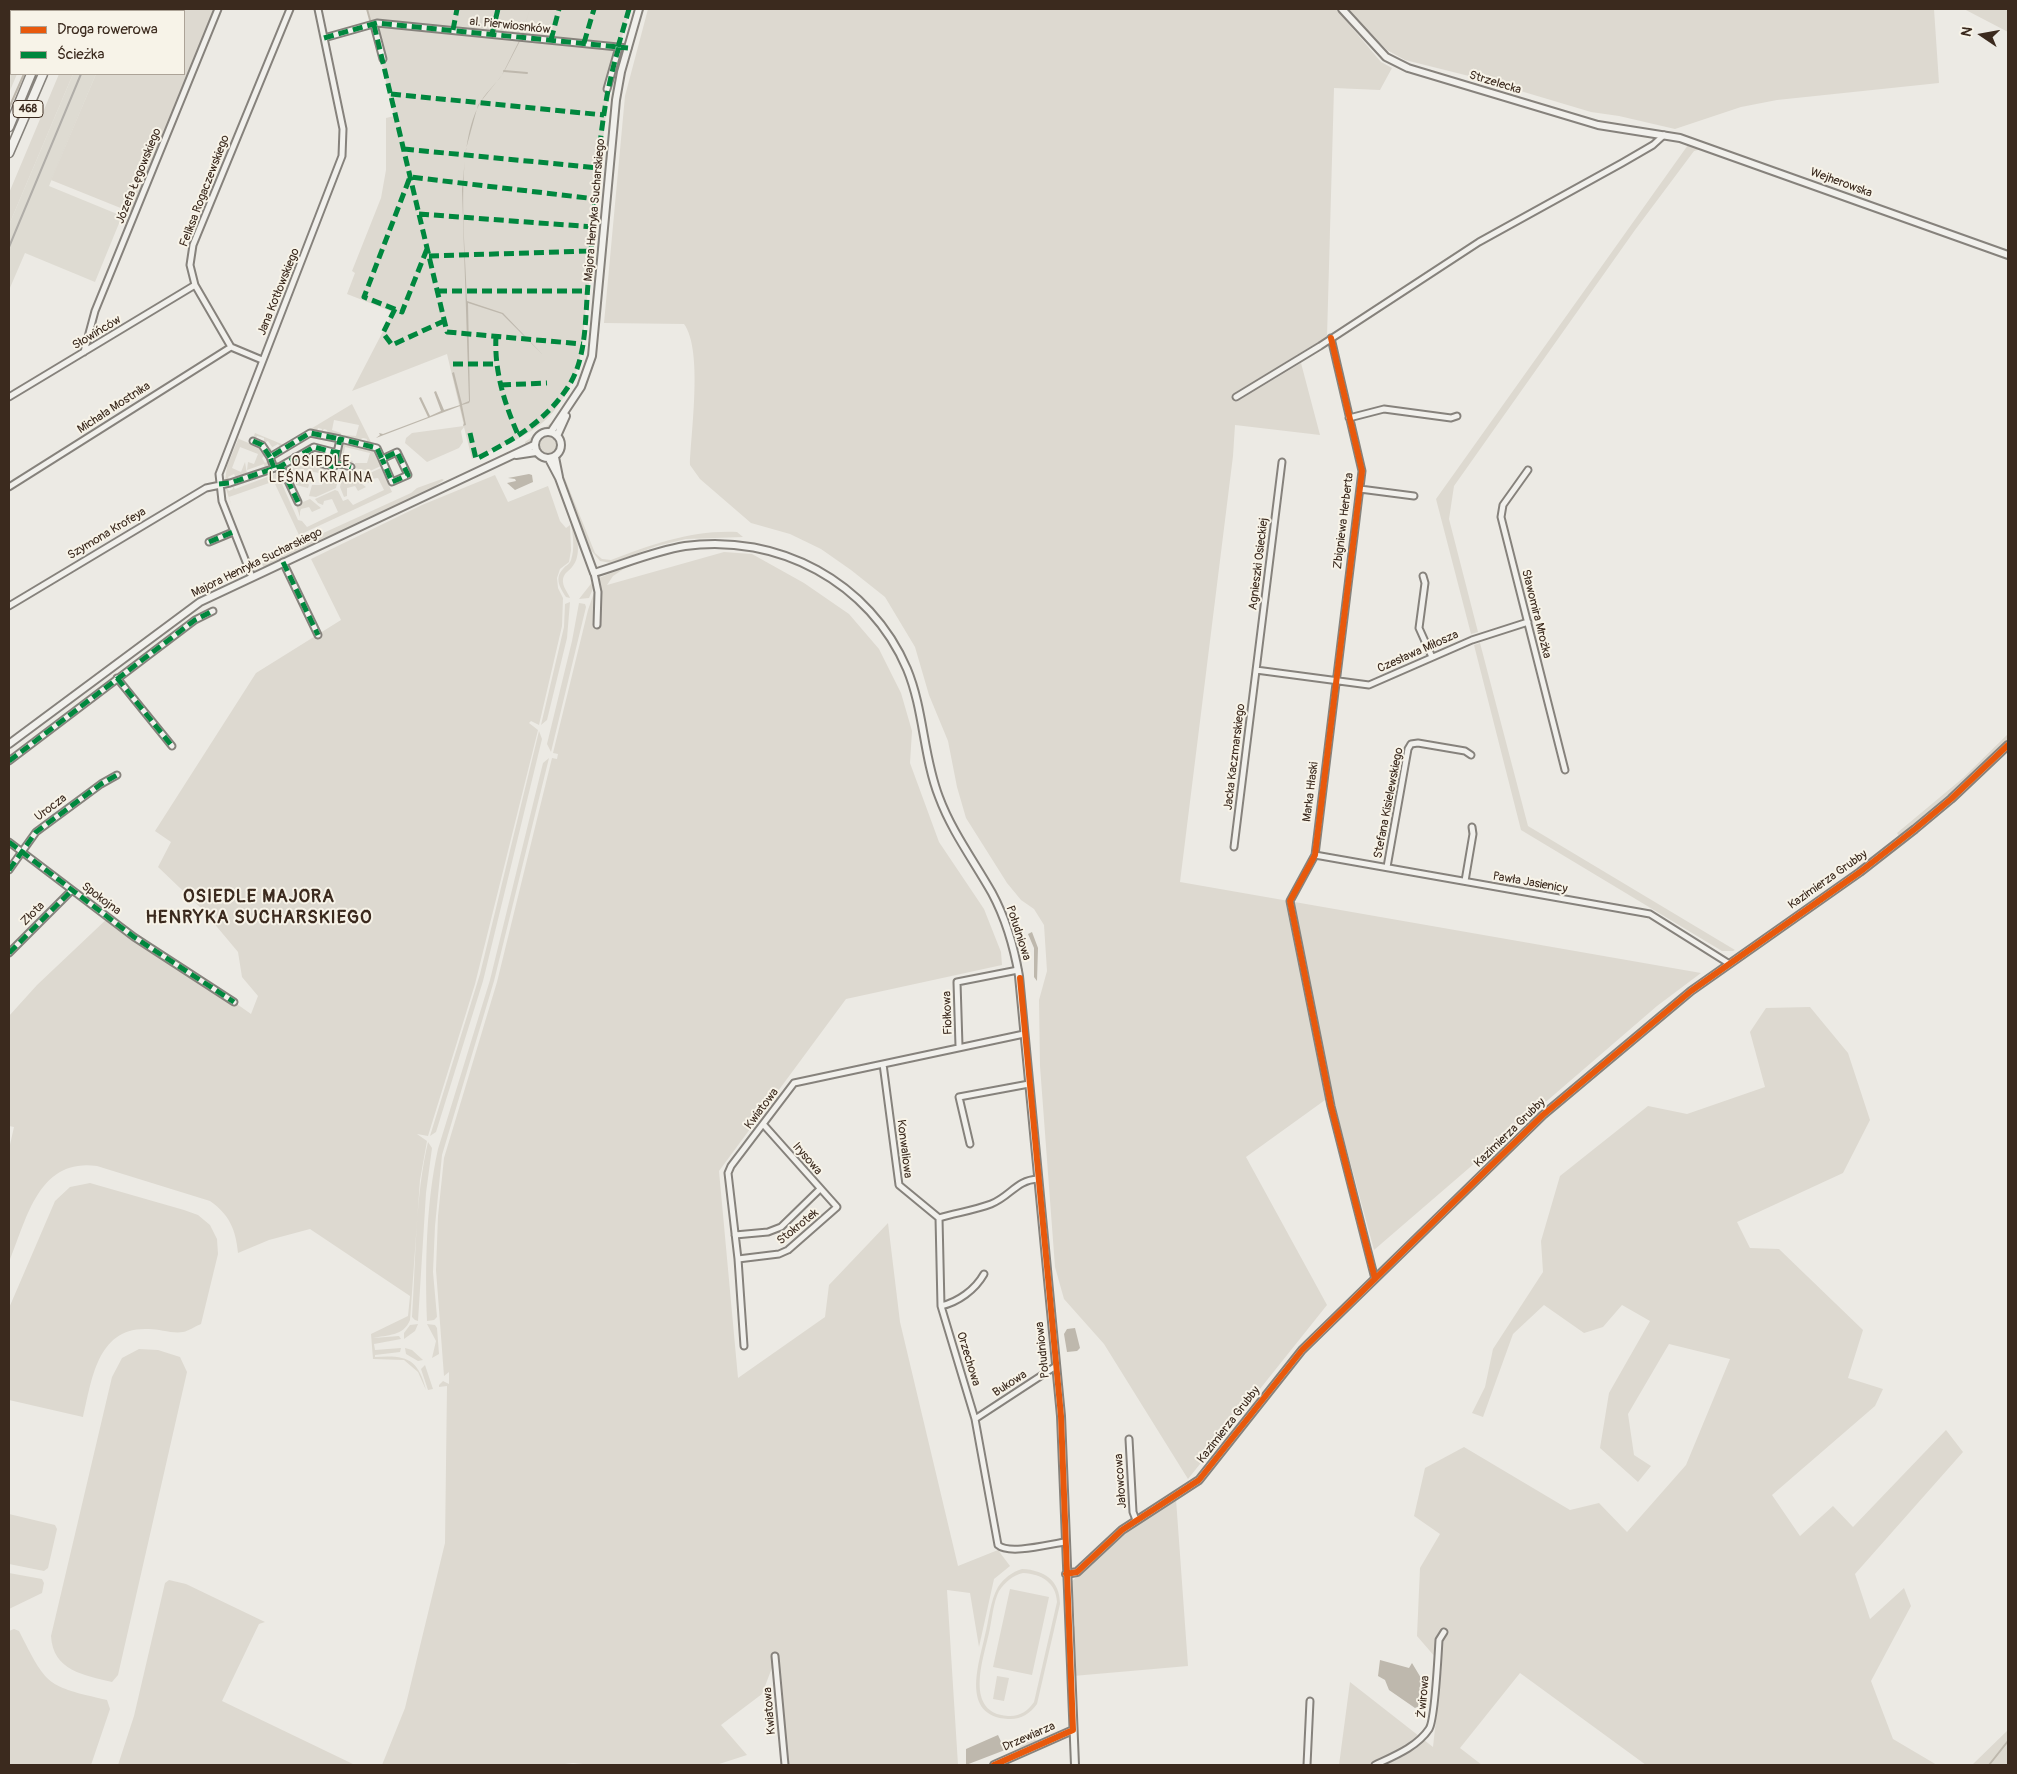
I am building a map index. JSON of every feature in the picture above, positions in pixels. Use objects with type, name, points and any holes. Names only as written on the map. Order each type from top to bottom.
[{"type":"main road","name":"468","points":[[9,127],[11,117],[31,75]]},
{"type":"main road","name":"468","points":[[9,153],[11,143],[43,75]]},
{"type":"street","name":"Józefa Łęgowskiego","points":[[84,352],[95,311],[218,9]]},
{"type":"street","name":"Feliksa Rogaczewskiego","points":[[231,347],[195,286],[190,265],[193,245],[290,9]]},
{"type":"street","name":"Jana Kotłowskiego","points":[[252,577],[222,501],[219,484],[222,464],[342,156],[343,129],[318,9]]},
{"type":"street","name":"Majora Henryka Sucharskiego","points":[[554,434],[589,369],[595,342],[616,108],[628,48],[639,9]]},
{"type":"street","name":"Strzelecka","points":[[1342,9],[1378,49],[1398,64],[1585,121],[1665,135]]},
{"type":"street","name":"al. Pierwiosnków","points":[[324,38],[373,26],[409,26],[628,48]]},
{"type":"street","points":[[373,26],[383,59]]},
{"type":"street","points":[[607,89],[619,47]]},
{"type":"street","name":"Wejherowska","points":[[1665,135],[1710,148],[2008,256]]},
{"type":"street","points":[[1236,397],[1479,242],[1622,163],[1653,145],[1665,135]]},
{"type":"street","name":"Słowińców","points":[[9,397],[195,286]]},
{"type":"street","name":"Zbigniewa Herberta","points":[[1330,338],[1362,471],[1336,680]]},
{"type":"street","points":[[231,347],[262,360]]},
{"type":"street","name":"Michała Mostnika","points":[[9,486],[231,347]]},
{"type":"street","points":[[1349,418],[1384,409],[1451,418],[1457,416]]},
{"type":"street","points":[[270,457],[310,433],[377,448],[392,482],[408,474],[397,452],[382,459]]},
{"type":"street","points":[[540,434],[554,434],[561,446],[552,458],[542,457],[535,448],[540,434]]},
{"type":"street","points":[[295,458],[334,466],[340,439]]},
{"type":"street","points":[[254,441],[262,444],[274,468]]},
{"type":"street","name":"Szymona Krofeya","points":[[9,606],[200,490],[219,484],[230,484],[281,466],[314,447],[337,453]]},
{"type":"street","name":"Majora Henryka Sucharskiego","points":[[9,744],[191,608],[283,562],[512,455],[535,448]]},
{"type":"street","points":[[552,458],[594,573],[598,589],[597,625]]},
{"type":"street","name":"Agnieszki Osieckiej","points":[[1256,670],[1282,462]]},
{"type":"street","points":[[335,463],[351,467]]},
{"type":"street","points":[[281,466],[298,502]]},
{"type":"street","name":"Sławomira Mrożka","points":[[1528,470],[1503,505],[1501,516],[1565,770]]},
{"type":"street","points":[[1360,489],[1414,496]]},
{"type":"street","points":[[209,542],[233,532]]},
{"type":"street","name":"Południowa","points":[[594,573],[668,549],[719,544],[761,548],[809,564],[853,594],[885,631],[902,658],[912,685],[938,796],[952,827],[996,901],[1010,936],[1018,970],[1061,1416],[1074,1765]]},
{"type":"street","points":[[283,562],[318,635]]},
{"type":"street","points":[[1423,576],[1425,583],[1419,628],[1432,657]]},
{"type":"street","name":"Majora Henryka Sucharskiego","points":[[9,762],[195,620],[213,611]]},
{"type":"street","name":"Czesława Miłosza","points":[[1256,670],[1369,685],[1472,640],[1528,622]]},
{"type":"street","name":"Jacka Kaczmarskiego","points":[[1234,847],[1256,670]]},
{"type":"street","points":[[117,678],[172,746]]},
{"type":"street","name":"Marka Hłaski","points":[[1336,680],[1315,855],[1290,901],[1331,1106],[1375,1279]]},
{"type":"street","name":"Stefana Kisielewskiego","points":[[1387,867],[1408,749],[1411,744],[1418,743],[1465,751],[1471,755]]},
{"type":"street","name":"Kazimierza Grubby","points":[[1066,1574],[1077,1572],[1108,1542],[1136,1520],[1189,1488],[1204,1476],[1302,1350],[1543,1115],[1691,991],[1885,853],[1951,799],[2008,745]]},
{"type":"street","name":"Urocza","points":[[9,870],[36,832],[101,784],[117,776]]},
{"type":"street","points":[[1465,881],[1473,834],[1472,827]]},
{"type":"street","name":"Spokojna","points":[[9,842],[134,936],[234,1002]]},
{"type":"street","name":"Pawła Jasienicy","points":[[1315,855],[1650,914],[1728,963]]},
{"type":"street","name":"Złota","points":[[9,953],[72,890]]},
{"type":"street","name":"Fiołkowa","points":[[959,1046],[957,982],[1018,970]]},
{"type":"street","name":"Kwiatowa","points":[[744,1346],[738,1259],[728,1173],[731,1166],[794,1083],[959,1046],[1024,1034]]},
{"type":"street","name":"Konwaliowa","points":[[883,1064],[898,1185],[938,1218]]},
{"type":"street","points":[[970,1144],[959,1097],[1029,1084]]},
{"type":"street","name":"Irysowa","points":[[763,1124],[837,1207]]},
{"type":"street","points":[[938,1218],[991,1204],[1004,1197],[1025,1180],[1038,1178]]},
{"type":"street","points":[[735,1235],[768,1232],[781,1227],[820,1189]]},
{"type":"street","name":"Stokrotek","points":[[738,1259],[779,1254],[788,1250],[837,1207]]},
{"type":"street","name":"Orzechowa","points":[[938,1218],[941,1306],[975,1419],[998,1545],[1003,1549],[1014,1550],[1065,1542]]},
{"type":"street","points":[[941,1306],[972,1291],[984,1274]]},
{"type":"street","name":"Bukowa","points":[[975,1419],[1056,1366]]},
{"type":"street","name":"Jałowcowa","points":[[1129,1439],[1133,1512],[1136,1520]]},
{"type":"street","name":"Żwirowa","points":[[1375,1765],[1402,1752],[1422,1738],[1431,1727],[1439,1640],[1444,1632]]},
{"type":"street","name":"Kwiatowa","points":[[775,1656],[785,1765]]},
{"type":"street","points":[[1307,1765],[1310,1701]]},
{"type":"street","name":"Drzewiarza","points":[[994,1765],[1073,1730]]},
{"type":"shaded area","points":[[9,9],[45,9],[10,10],[10,75],[17,75],[9,93]]},
{"type":"shaded area","points":[[216,9],[133,213],[51,180],[96,75],[185,75],[185,10],[122,10]]},
{"type":"shaded area","points":[[367,9],[630,9],[620,44],[618,44],[370,20]]},
{"type":"shaded area","points":[[648,9],[1336,9],[1381,62],[1392,68],[1380,90],[1334,88],[1327,337],[1236,392],[1236,402],[1301,363],[1320,435],[1235,425],[1233,456],[1180,882],[1701,973],[1657,1006],[1374,1250],[1332,1095],[1246,1157],[1327,1305],[1188,1479],[1104,1344],[1064,1299],[1055,1267],[1040,1066],[1039,1000],[1047,971],[1044,925],[1034,909],[1021,900],[1007,883],[966,818],[957,787],[948,741],[929,695],[915,647],[885,597],[851,570],[821,549],[790,534],[751,523],[700,479],[690,465],[695,371],[690,336],[684,324],[604,323],[625,96]]},
{"type":"shaded area","points":[[1347,9],[1934,9],[1939,83],[1777,100],[1741,107],[1675,129],[1619,116],[1591,112],[1477,78],[1405,60],[1387,50]]},
{"type":"shaded area","points":[[1964,9],[2008,9],[2008,32]]},
{"type":"shaded area","points":[[377,26],[616,49],[605,126],[582,348],[577,370],[566,394],[549,417],[540,425],[518,439],[472,459],[464,427],[461,431],[463,442],[459,448],[427,462],[405,443],[406,438],[412,433],[464,426],[447,354],[352,391],[393,312],[347,294],[355,273],[352,271],[381,198],[386,170],[386,118],[394,116],[374,31],[378,29]]},
{"type":"shaded area","points":[[35,75],[39,75],[16,130],[12,128]]},
{"type":"shaded area","points":[[59,75],[73,75],[9,225],[9,193]]},
{"type":"shaded area","points":[[73,75],[96,75],[49,186],[122,216],[95,282],[25,253],[9,290],[9,225]]},
{"type":"shaded area","points":[[613,81],[615,92],[591,342],[592,315]]},
{"type":"shaded area","points":[[476,113],[467,146],[471,124]]},
{"type":"shaded area","points":[[1688,145],[1701,149],[1694,151],[1635,230],[1454,486],[1449,519],[1478,632],[1471,634],[1436,499]]},
{"type":"shaded area","points":[[467,146],[463,201],[467,301],[503,313],[543,355],[502,314],[468,303],[470,401],[462,405],[466,425],[463,426],[460,406],[376,438],[380,435],[379,433],[383,434],[428,417],[419,398],[421,397],[430,416],[441,411],[434,392],[436,391],[444,410],[460,405],[452,373],[454,372],[462,404],[469,401],[462,189]]},
{"type":"shaded area","points":[[352,404],[372,444],[366,443],[367,439],[363,438],[356,441],[343,438],[344,435],[356,436],[359,425],[334,420],[332,430],[341,433],[340,437],[328,434],[327,430],[324,429],[321,433],[322,429],[318,428],[317,431],[312,431],[281,448],[278,444],[271,448],[272,453],[268,450],[272,447],[268,441],[264,443],[264,438],[257,436],[253,446],[260,446],[260,451],[265,455],[262,458],[265,463],[268,460],[268,465],[265,468],[264,464],[247,470],[248,462],[254,464],[258,454],[240,447],[232,468],[241,472],[245,462],[247,474],[236,478],[234,474],[228,477],[229,481],[225,482],[227,466],[239,437],[239,439],[251,444],[255,433],[284,445]]},
{"type":"shaded area","points":[[551,423],[554,425],[537,436],[526,447],[525,442]]},
{"type":"shaded area","points":[[548,436],[554,439],[557,445],[554,451],[548,454],[542,451],[539,445],[542,439]]},
{"type":"shaded area","points":[[344,443],[374,450],[381,466],[370,471],[354,468],[355,463],[367,463],[370,453],[345,447],[343,458],[353,461],[352,464],[340,461],[342,445]]},
{"type":"shaded area","points":[[295,461],[340,472],[336,488],[316,497],[309,496],[312,485],[322,485],[324,474],[299,469],[297,479],[307,482],[309,485],[308,488],[296,485],[289,467],[285,468],[289,464],[291,468],[297,465]]},
{"type":"shaded area","points":[[381,468],[392,492],[299,535],[275,484],[269,483],[229,497],[232,507],[225,486],[229,491],[233,489],[232,485],[235,489],[275,474],[274,470],[282,473],[278,475],[298,520],[302,521],[307,527],[338,512],[332,499],[324,501],[323,505],[315,499],[335,490],[338,491],[343,501],[348,499],[353,505],[384,490],[378,478],[370,479],[369,483],[364,481],[358,470],[370,473]]},
{"type":"shaded area","points":[[561,469],[595,553],[602,559],[611,560],[673,539],[704,533],[737,532],[743,537],[686,539],[657,546],[611,563],[600,561],[590,549]]},
{"type":"shaded area","points":[[351,470],[355,471],[362,484],[366,487],[358,491],[355,486],[347,488],[347,496],[344,497],[340,487],[343,473],[349,474]]},
{"type":"shaded area","points":[[495,475],[508,502],[548,486],[560,521],[566,528],[570,525],[571,550],[569,562],[560,569],[557,578],[558,588],[563,598],[562,626],[539,725],[531,721],[529,723],[538,730],[475,984],[428,1136],[417,1134],[427,1141],[420,1180],[410,1320],[404,1329],[399,1332],[373,1338],[399,1336],[401,1339],[374,1344],[375,1350],[401,1348],[400,1352],[375,1355],[375,1357],[395,1357],[409,1361],[419,1371],[426,1390],[418,1372],[404,1360],[373,1359],[371,1334],[408,1316],[410,1296],[310,1229],[269,1240],[238,1253],[233,1230],[227,1217],[210,1201],[97,1166],[77,1166],[61,1172],[48,1182],[38,1195],[29,1211],[9,1262],[9,1149],[14,1127],[9,1126],[9,1016],[37,985],[111,915],[251,1014],[258,996],[242,977],[238,952],[202,909],[158,867],[171,842],[155,831],[256,673],[341,620],[311,559],[422,505]]},
{"type":"shaded area","points":[[532,475],[533,482],[515,490],[507,483],[516,481],[515,479],[508,478]]},
{"type":"shaded area","points":[[442,479],[444,480],[429,490],[264,568],[259,559],[308,540],[411,493],[417,488]]},
{"type":"shaded area","points":[[310,499],[321,508],[312,512],[309,507],[301,509],[300,517],[296,505]]},
{"type":"shaded area","points":[[571,524],[576,534],[578,551],[575,562],[563,579],[564,587],[570,598],[564,594],[558,579],[560,572],[569,563],[572,556]]},
{"type":"shaded area","points":[[724,552],[752,554],[804,583],[849,614],[879,649],[901,693],[912,731],[910,763],[939,842],[984,909],[1001,952],[1002,965],[846,999],[719,1171],[738,1378],[825,1317],[829,1285],[888,1223],[900,1322],[958,1566],[998,1550],[1010,1566],[994,1579],[979,1647],[970,1593],[947,1590],[958,1765],[788,1765],[778,1652],[762,1694],[721,1725],[747,1755],[716,1765],[593,1765],[573,1763],[557,1765],[382,1765],[405,1708],[445,1543],[447,1386],[439,1387],[439,1385],[443,1381],[449,1384],[449,1372],[444,1376],[436,1270],[438,1216],[444,1158],[497,982],[552,758],[557,759],[558,754],[553,753],[588,610],[599,578],[628,566],[613,576],[607,585]]},
{"type":"shaded area","points":[[594,580],[595,584],[589,598],[579,599]]},
{"type":"shaded area","points":[[570,602],[567,638],[547,720],[541,725],[564,627],[565,604]]},
{"type":"shaded area","points":[[579,603],[585,604],[586,607],[551,752],[547,744],[572,641]]},
{"type":"shaded area","points":[[1480,643],[1528,826],[1735,950],[1722,951],[1521,830],[1474,645]]},
{"type":"shaded area","points":[[539,731],[542,739],[483,981],[436,1132],[430,1136],[480,974]]},
{"type":"shaded area","points":[[2008,734],[2008,742],[1960,789],[1900,838],[1897,833],[1963,778]]},
{"type":"shaded area","points":[[549,758],[494,981],[442,1155],[435,1226],[433,1272],[437,1317],[434,1320],[427,1321],[427,1235],[431,1191],[438,1149],[490,980],[543,763]]},
{"type":"shaded area","points":[[1032,932],[1038,948],[1037,981],[1034,977],[1034,948],[1028,934]]},
{"type":"shaded area","points":[[1810,1007],[1848,1053],[1870,1120],[1843,1173],[1737,1222],[1750,1248],[1779,1249],[1863,1330],[1848,1378],[1883,1389],[1875,1406],[1772,1495],[1800,1536],[1833,1506],[1853,1527],[1946,1430],[1963,1452],[1855,1574],[1870,1619],[1904,1588],[1911,1606],[1871,1681],[1893,1739],[1937,1765],[1646,1765],[1520,1673],[1460,1748],[1482,1765],[1339,1765],[1350,1682],[1433,1747],[1442,1665],[1417,1636],[1420,1568],[1440,1534],[1414,1516],[1425,1468],[1464,1447],[1570,1510],[1599,1503],[1627,1532],[1686,1465],[1730,1359],[1669,1344],[1628,1414],[1634,1455],[1651,1466],[1638,1482],[1600,1448],[1609,1393],[1650,1321],[1622,1305],[1603,1327],[1584,1333],[1544,1305],[1513,1334],[1483,1417],[1472,1413],[1485,1387],[1493,1349],[1543,1272],[1541,1241],[1560,1176],[1648,1106],[1687,1114],[1765,1087],[1750,1032],[1766,1008]]},
{"type":"shaded area","points":[[428,1142],[432,1148],[426,1193],[418,1321],[412,1317],[421,1185]]},
{"type":"shaded area","points":[[90,1183],[198,1215],[210,1225],[217,1239],[218,1254],[201,1324],[183,1332],[149,1329],[132,1330],[118,1336],[100,1358],[94,1372],[83,1417],[9,1400],[9,1308],[55,1201],[70,1187]]},
{"type":"shaded area","points":[[418,1324],[415,1331],[404,1339],[404,1333],[410,1325]]},
{"type":"shaded area","points":[[427,1324],[435,1325],[437,1328],[439,1354],[432,1358],[436,1341]]},
{"type":"shaded area","points":[[1075,1328],[1080,1348],[1077,1351],[1067,1352],[1064,1334],[1067,1329]]},
{"type":"shaded area","points":[[405,1348],[412,1350],[423,1360],[418,1361],[406,1354]]},
{"type":"shaded area","points":[[139,1349],[158,1350],[180,1357],[187,1372],[118,1675],[112,1682],[81,1674],[64,1664],[57,1657],[51,1636],[112,1377],[122,1358]]},
{"type":"shaded area","points":[[425,1365],[433,1389],[428,1390],[421,1369]]},
{"type":"shaded area","points":[[1176,1499],[1188,1666],[1073,1676],[1072,1632],[1075,1625],[1071,1582],[1140,1521]]},
{"type":"shaded area","points":[[9,1514],[55,1525],[57,1529],[48,1568],[44,1571],[9,1564]]},
{"type":"shaded area","points":[[1022,1569],[1038,1572],[1050,1578],[1057,1589],[1060,1604],[1037,1704],[1024,1716],[1008,1719],[993,1716],[983,1709],[978,1699],[976,1687],[977,1674],[995,1592],[1006,1578]],"holes":[[[1023,1573],[1042,1578],[1051,1585],[1057,1602],[1034,1702],[1023,1713],[1016,1716],[1008,1716],[994,1713],[986,1706],[981,1696],[980,1684],[983,1657],[999,1591],[1013,1577]]]},
{"type":"shaded area","points":[[9,1573],[42,1579],[44,1583],[42,1593],[9,1609]]},
{"type":"shaded area","points":[[169,1580],[186,1584],[265,1622],[259,1624],[222,1701],[355,1765],[118,1765],[134,1716],[165,1583]]},
{"type":"shaded area","points":[[1010,1589],[1049,1597],[1032,1675],[993,1667]]},
{"type":"shaded area","points":[[14,1629],[19,1631],[36,1663],[51,1681],[71,1691],[107,1700],[110,1709],[91,1765],[9,1765],[9,1631]]},
{"type":"shaded area","points":[[1380,1660],[1409,1668],[1412,1663],[1421,1678],[1424,1704],[1415,1708],[1389,1690],[1385,1680],[1378,1676]]},
{"type":"shaded area","points":[[997,1676],[1009,1678],[1004,1701],[993,1699]]},
{"type":"shaded area","points":[[2008,1730],[2008,1765],[1972,1765]]},
{"type":"shaded area","points":[[998,1735],[1005,1750],[966,1765],[966,1749]]},
{"type":"shaded area","points":[[1032,1735],[1037,1741],[1019,1749],[1022,1740]]},
{"type":"waterway","points":[[367,9],[370,20]]},
{"type":"waterway","points":[[504,71],[527,73]]},
{"type":"waterway","points":[[9,108],[24,75]]},
{"type":"waterway","points":[[1989,1765],[2008,1741]]},
{"type":"railway","points":[[9,247],[81,75]]},
{"type":"marked path","points":[[453,30],[457,9]]},
{"type":"marked path","points":[[492,34],[498,9]]},
{"type":"marked path","points":[[551,40],[559,9]]},
{"type":"marked path","points":[[584,43],[594,9]]},
{"type":"marked path","points":[[618,47],[629,9]]},
{"type":"marked path","points":[[324,38],[377,23],[628,48]]},
{"type":"marked path","points":[[374,25],[447,332],[582,344]]},
{"type":"marked path","points":[[470,433],[476,459],[503,445],[538,421],[559,400],[574,376],[579,363],[584,337],[601,134],[611,75],[619,47]]},
{"type":"marked path","points":[[391,94],[604,115]]},
{"type":"marked path","points":[[404,149],[599,168]]},
{"type":"marked path","points":[[427,249],[402,312],[364,297],[410,177],[596,199]]},
{"type":"marked path","points":[[419,214],[594,227]]},
{"type":"marked path","points":[[429,256],[591,251]]},
{"type":"marked path","points":[[437,291],[587,291]]},
{"type":"marked path","points":[[395,309],[383,333],[392,345],[444,321]]},
{"type":"marked path","points":[[496,336],[501,388],[519,437]]},
{"type":"marked path","points":[[453,364],[496,364]]},
{"type":"marked path","points":[[501,385],[547,383]]},
{"type":"marked path","points":[[274,468],[270,457],[310,433],[340,439]]},
{"type":"marked path","points":[[219,484],[230,483],[281,466],[314,447],[337,453],[340,439],[377,448],[382,459],[397,452],[408,475],[392,482],[382,459]]},
{"type":"marked path","points":[[253,441],[262,445],[270,457]]},
{"type":"marked path","points":[[295,457],[334,467],[337,453]]},
{"type":"marked path","points":[[335,463],[351,467]]},
{"type":"marked path","points":[[281,466],[298,502]]},
{"type":"marked path","points":[[209,542],[233,532]]},
{"type":"marked path","points":[[283,562],[318,635]]},
{"type":"marked path","points":[[9,761],[195,620],[213,611]]},
{"type":"marked path","points":[[117,678],[172,746]]},
{"type":"marked path","points":[[9,870],[36,832],[101,784],[117,775]]},
{"type":"marked path","points":[[9,842],[134,937],[234,1002]]},
{"type":"marked path","points":[[9,953],[72,890]]},
{"type":"cycle path","points":[[1331,338],[1362,471],[1315,855],[1290,901],[1331,1106],[1375,1279]]},
{"type":"cycle path","points":[[1066,1574],[1077,1572],[1122,1530],[1199,1480],[1302,1350],[1543,1115],[1691,991],[1860,872],[1915,829],[1951,799],[2008,745]]},
{"type":"cycle path","points":[[994,1765],[1073,1730],[1061,1416],[1020,978]]},
{"type":"district","name":"OSIEDLE LEŚNA KRAINA","points":[[321,470]]},
{"type":"district","name":"OSIEDLE MAJORA HENRYKA SUCHARSKIEGO","points":[[259,908]]}]
